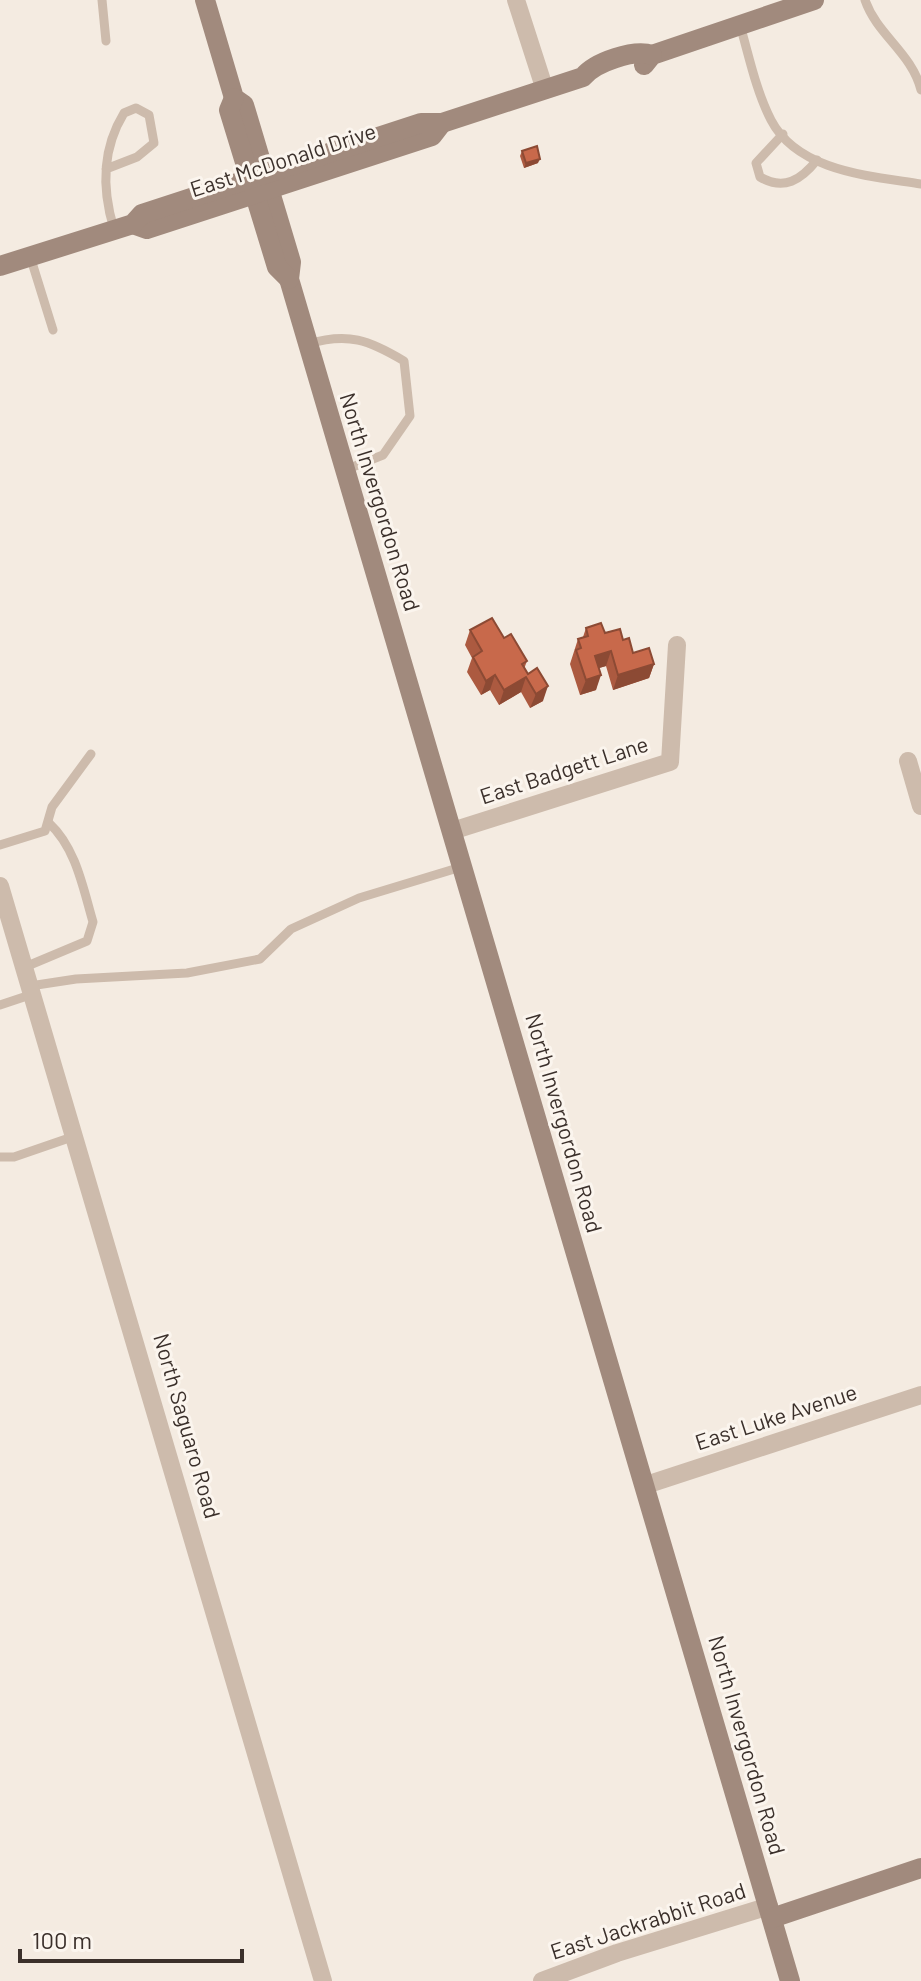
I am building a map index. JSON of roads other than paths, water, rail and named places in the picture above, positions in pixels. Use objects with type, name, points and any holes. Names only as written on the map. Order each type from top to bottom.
[{"type":"street","name":"North Invergordon Road","points":[[205,0],[234,98],[244,105],[277,267],[289,279],[790,1981]]},
{"type":"street","points":[[516,0],[545,90]]},
{"type":"street","name":"East McDonald Drive","points":[[0,266],[124,227],[142,214],[260,185],[421,123],[442,123],[583,77],[593,81],[646,64],[652,55],[814,0]]},
{"type":"street","name":"East Badgett Lane","points":[[452,831],[670,762],[677,645]]},
{"type":"street","points":[[908,761],[921,806]]},
{"type":"street","name":"North Saguaro Road","points":[[0,886],[323,1981]]},
{"type":"street","name":"East Luke Avenue","points":[[646,1485],[921,1395]]},
{"type":"street","name":"East Jackrabbit Road","points":[[542,1981],[617,1953],[921,1868]]},
{"type":"lane","points":[[102,0],[106,41]]},
{"type":"lane","points":[[865,0],[879,27],[910,62],[921,90]]},
{"type":"lane","points":[[740,25],[772,122],[783,134],[817,160],[859,174],[921,184]]},
{"type":"lane","points":[[106,169],[137,157],[154,143],[149,115],[136,108],[124,113],[106,169],[105,199],[124,227]]},
{"type":"lane","points":[[783,134],[756,163],[760,177],[785,184],[798,180],[817,160]]},
{"type":"lane","points":[[30,256],[53,330]]},
{"type":"lane","points":[[308,344],[333,336],[354,339],[374,343],[404,361],[410,416],[383,455],[345,470]]},
{"type":"lane","points":[[0,845],[45,831],[52,807],[91,754]]},
{"type":"lane","points":[[25,967],[87,941],[93,922],[70,848],[49,823]]},
{"type":"lane","points":[[0,1005],[32,990],[76,979],[187,973],[260,959],[291,929],[359,898],[463,867]]},
{"type":"lane","points":[[0,1157],[14,1157],[75,1136]]}]
